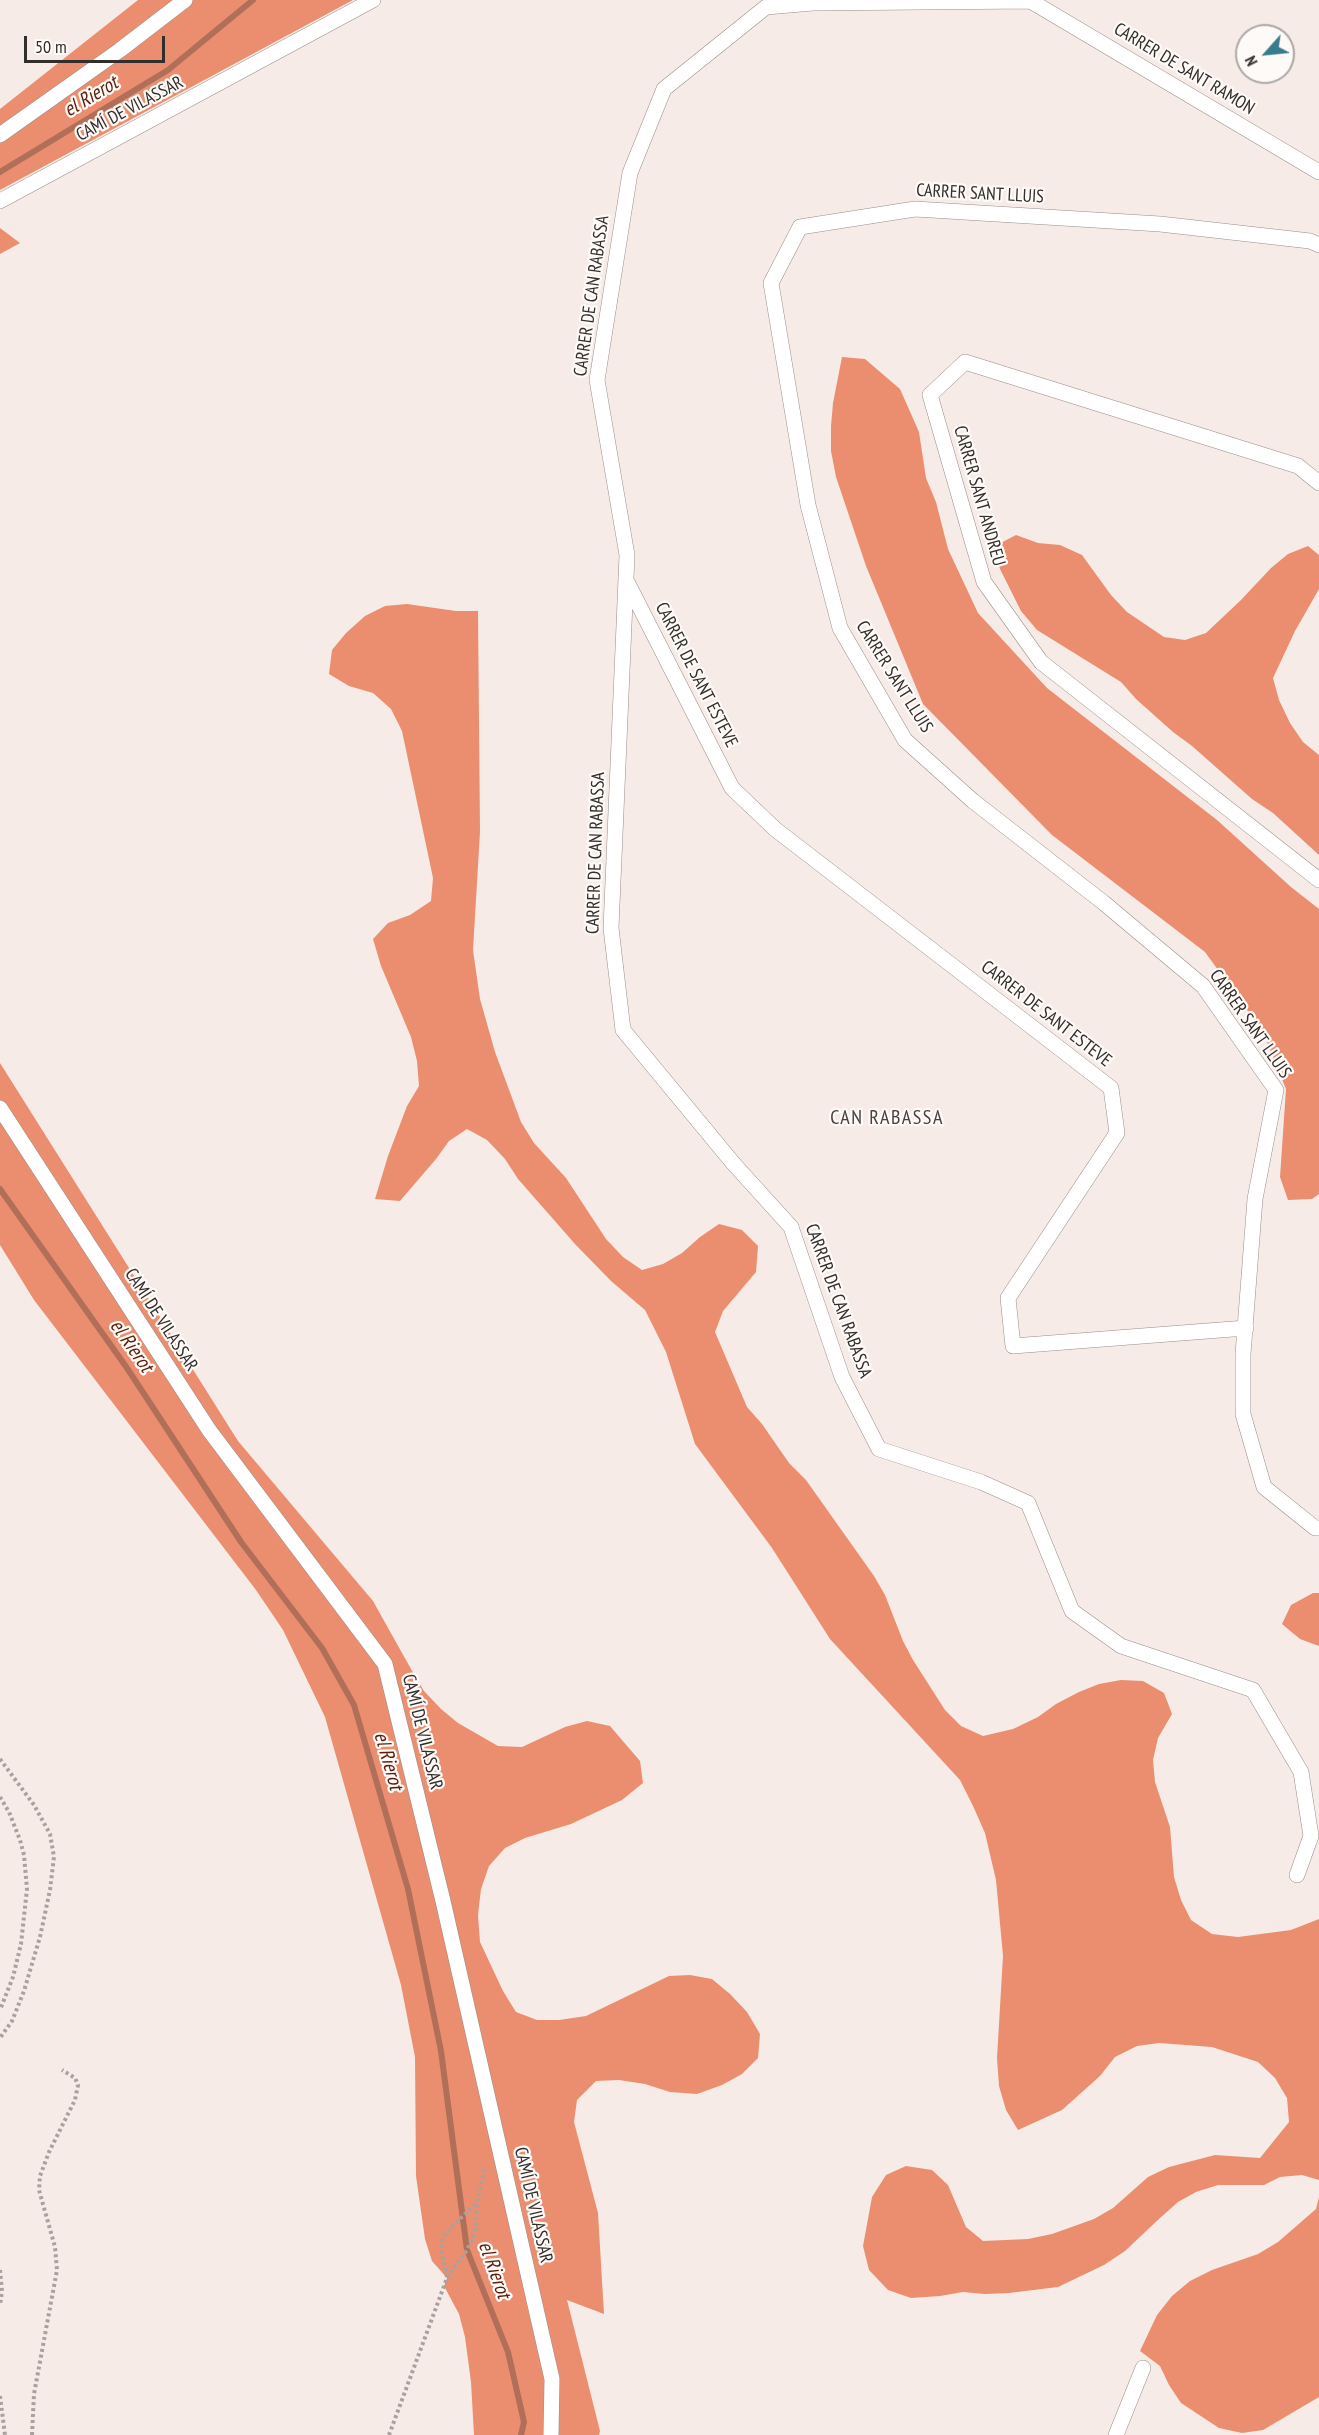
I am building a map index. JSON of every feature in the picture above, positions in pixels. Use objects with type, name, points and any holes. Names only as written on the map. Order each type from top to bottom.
[{"type":"street","points":[[0,135],[120,50],[185,0]]},
{"type":"street","name":"CAMÍ DE VILASSAR","points":[[0,201],[373,0]]},
{"type":"street","name":"CARRER DE SANT RAMON","points":[[1030,0],[1319,172]]},
{"type":"street","name":"CARRER DE CAN RABASSA","points":[[1030,0],[813,3],[766,7],[664,88],[630,173],[597,380],[627,555],[611,928],[623,1030],[733,1162],[791,1227],[842,1377],[879,1449],[981,1482],[1028,1503],[1072,1611],[1121,1646],[1253,1690],[1301,1772],[1311,1836],[1297,1875]]},
{"type":"street","name":"CARRER SANT LLUIS","points":[[1319,245],[1310,241],[1160,224],[915,209],[800,226],[771,283],[808,505],[840,628],[905,740],[973,801],[1104,903],[1203,986],[1276,1090],[1256,1199],[1246,1328],[1243,1414],[1264,1487],[1315,1528],[1319,1528]]},
{"type":"street","name":"CARRER SANT ANDREU","points":[[1319,483],[1298,466],[965,362],[930,395],[984,582],[1041,662],[1319,880]]},
{"type":"street","name":"CARRER DE SANT ESTEVE","points":[[626,579],[732,788],[775,829],[1111,1088],[1117,1133],[1008,1298],[1013,1346],[1246,1328]]},
{"type":"street","name":"CAMÍ DE VILASSAR","points":[[0,1108],[209,1430],[385,1664],[443,1901],[552,2379],[551,2435]]},
{"type":"street","points":[[1116,2435],[1143,2368]]},
{"type":"path","points":[[0,1759],[34,1805],[50,1834],[54,1857],[44,1918],[24,1991],[12,2020],[0,2038]]},
{"type":"path","points":[[0,1797],[9,1812],[20,1840],[24,1855],[27,1889],[21,1944],[13,1977],[0,2010]]},
{"type":"path","points":[[32,2435],[34,2394],[57,2270],[55,2247],[39,2190],[40,2176],[49,2152],[75,2100],[78,2085],[75,2078],[62,2070]]},
{"type":"path","points":[[390,2435],[447,2278],[466,2250],[476,2228],[477,2203],[486,2163]]},
{"type":"path","points":[[447,2278],[441,2250],[443,2237],[477,2203]]},
{"type":"path","points":[[0,2270],[2,2291],[0,2305]]},
{"type":"path","points":[[0,2396],[5,2435]]},
{"type":"shaded area","points":[[138,0],[353,0],[0,190],[0,109]]},
{"type":"shaded area","points":[[0,228],[20,243],[0,254]]},
{"type":"shaded area","points":[[842,357],[865,359],[900,389],[919,432],[926,478],[936,502],[948,549],[978,613],[1047,688],[1217,820],[1291,887],[1319,909],[1319,1194],[1312,1199],[1288,1200],[1280,1177],[1286,1089],[1263,1032],[1205,952],[1052,835],[923,704],[866,566],[836,477],[831,451],[831,426]]},
{"type":"shaded area","points":[[1016,535],[1038,543],[1060,545],[1082,555],[1111,595],[1127,612],[1164,637],[1185,640],[1206,633],[1288,554],[1308,546],[1319,555],[1319,589],[1295,631],[1273,678],[1279,700],[1290,723],[1303,742],[1319,755],[1319,855],[1273,813],[1252,799],[1173,732],[1136,699],[1121,682],[1037,630],[1021,611],[1000,569],[993,547]]},
{"type":"shaded area","points":[[407,604],[456,611],[478,611],[480,832],[473,950],[480,999],[495,1052],[521,1122],[534,1143],[566,1178],[606,1239],[623,1257],[642,1270],[663,1264],[682,1253],[719,1224],[742,1230],[758,1246],[756,1272],[723,1311],[715,1332],[747,1407],[762,1424],[789,1463],[806,1480],[874,1576],[885,1595],[913,1660],[945,1710],[961,1726],[983,1736],[1013,1729],[1079,1692],[1099,1684],[1121,1680],[1143,1681],[1164,1693],[1172,1714],[1158,1738],[1153,1760],[1155,1782],[1170,1827],[1174,1877],[1181,1900],[1191,1920],[1212,1934],[1238,1937],[1291,1930],[1319,1919],[1319,2180],[1302,2175],[1280,2177],[1264,2185],[1218,2185],[1196,2192],[1178,2202],[1125,2251],[1104,2265],[1058,2287],[1009,2293],[963,2292],[911,2298],[888,2290],[869,2270],[863,2246],[872,2197],[886,2175],[906,2166],[932,2170],[948,2185],[966,2227],[983,2241],[1028,2239],[1052,2234],[1094,2219],[1113,2208],[1148,2177],[1169,2167],[1215,2155],[1260,2158],[1289,2122],[1287,2098],[1275,2078],[1258,2062],[1212,2047],[1159,2043],[1137,2046],[1115,2057],[1100,2076],[1062,2110],[1018,2130],[1006,2110],[999,2086],[997,2058],[1003,1956],[996,1880],[985,1833],[973,1806],[960,1780],[830,1639],[772,1548],[695,1444],[666,1352],[645,1310],[611,1281],[575,1244],[487,1140],[467,1129],[449,1141],[400,1201],[375,1199],[407,1106],[419,1086],[417,1061],[411,1037],[381,966],[373,939],[388,923],[410,915],[431,901],[433,878],[402,731],[391,709],[373,693],[349,686],[329,674],[332,650],[346,633],[365,616],[385,606]]},
{"type":"shaded area","points":[[0,1063],[238,1441],[373,1601],[424,1691],[458,1723],[498,1746],[522,1747],[565,1727],[587,1721],[610,1726],[640,1761],[643,1783],[622,1800],[571,1824],[525,1838],[505,1848],[489,1866],[481,1889],[478,1915],[480,1942],[503,1991],[516,2012],[537,2020],[586,2016],[669,1976],[690,1975],[712,1979],[730,1994],[747,2012],[760,2034],[758,2058],[742,2074],[722,2085],[697,2094],[670,2092],[645,2084],[619,2080],[596,2081],[577,2100],[574,2122],[598,2213],[604,2314],[567,2300],[600,2431],[599,2435],[474,2435],[471,2382],[465,2337],[459,2314],[444,2286],[447,2278],[432,2261],[425,2239],[416,2176],[415,2057],[401,1985],[325,1717],[283,1630],[256,1590],[34,1300],[0,1245]]},
{"type":"shaded area","points":[[1313,1593],[1319,1593],[1319,1646],[1300,1639],[1282,1624],[1291,1605]]},
{"type":"shaded area","points":[[1319,2197],[1319,2397],[1263,2430],[1242,2433],[1219,2428],[1181,2403],[1160,2366],[1140,2351],[1157,2315],[1172,2296],[1190,2281],[1212,2270],[1258,2254],[1278,2242],[1316,2209]]},
{"type":"waterway","name":"el Rierot","points":[[0,172],[168,70],[253,0]]},
{"type":"waterway","name":"el Rierot","points":[[0,1189],[127,1368],[241,1542],[322,1648],[354,1705],[408,1889],[441,2051],[467,2250],[508,2352],[524,2422],[521,2435]]},
{"type":"district","name":"CAN RABASSA","points":[[887,1118]]}]
